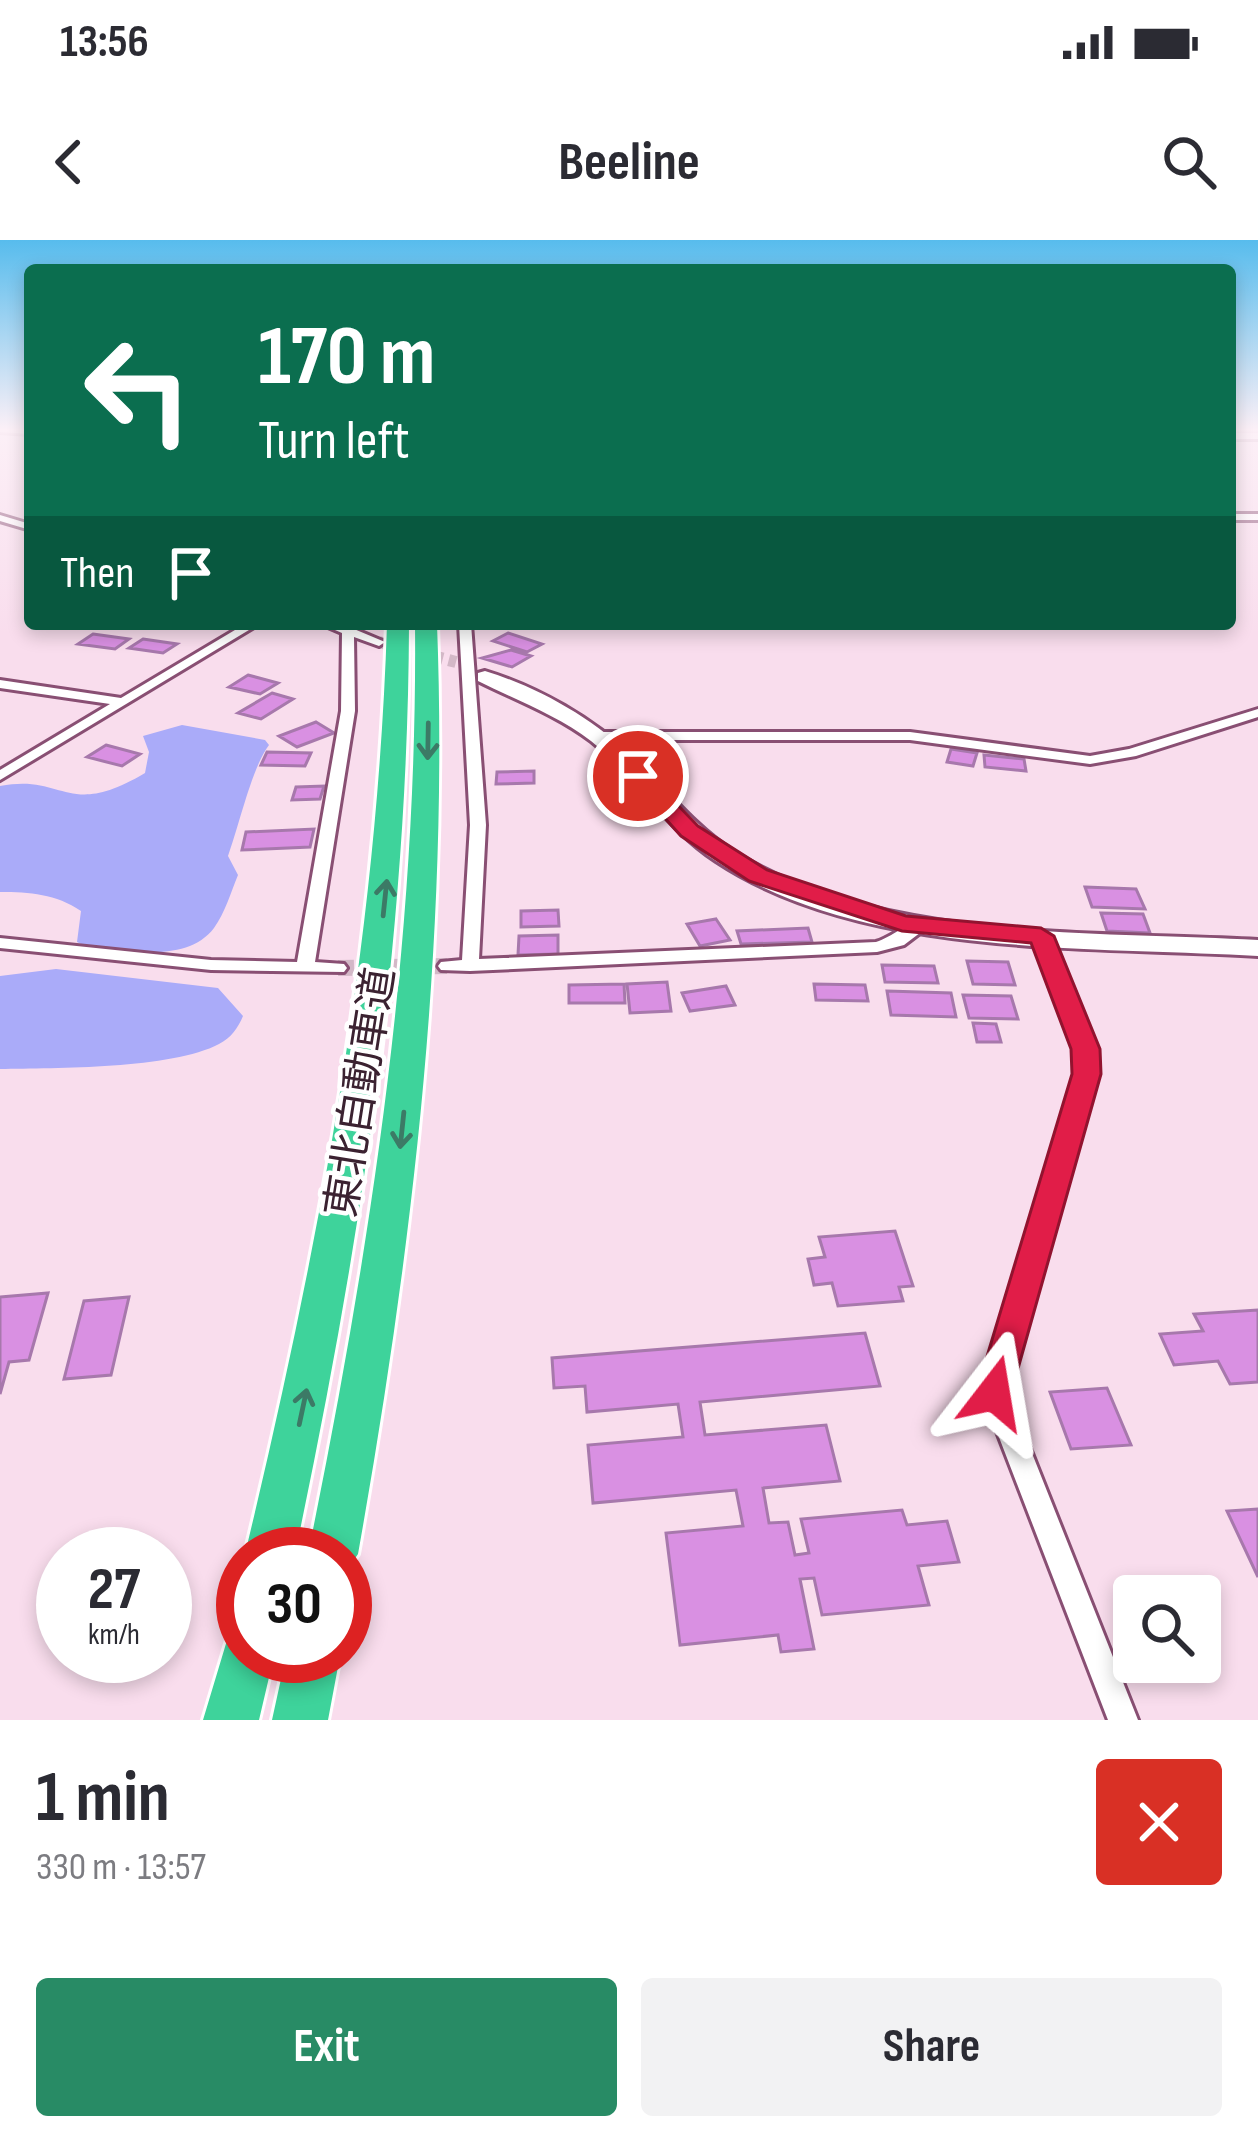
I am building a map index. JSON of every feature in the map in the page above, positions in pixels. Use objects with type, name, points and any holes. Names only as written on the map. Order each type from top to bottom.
[{"type":"highway","name":"東北自動車道","points":[[338,1527],[399,1153],[417,969],[427,841],[425,630]]},
{"type":"highway","name":"東北自動車道","points":[[276,1527],[359,1109],[391,844],[399,716],[389,633]]},
{"type":"highway","points":[[231,1720],[240,1683]]},
{"type":"highway","points":[[300,1720],[308,1683]]},
{"type":"street","points":[[0,776],[243,630]]},
{"type":"street","points":[[305,968],[349,712],[348,630]]},
{"type":"street","points":[[465,630],[478,825],[470,966]]},
{"type":"street","points":[[468,668],[596,736],[689,831],[741,866],[800,892],[920,926],[1258,949]]},
{"type":"street","points":[[0,684],[124,702]]},
{"type":"street","points":[[596,736],[910,736],[1090,760],[1150,747],[1258,713]]},
{"type":"street","points":[[447,966],[877,947],[898,941],[920,926]]},
{"type":"street","points":[[1041,936],[1085,1049],[1087,1074],[994,1393],[1123,1720]]},
{"type":"street","points":[[0,943],[211,965],[338,968]]},
{"type":"shaded area","points":[[182,725],[265,740],[269,745],[251,782],[228,856],[238,875],[214,928],[188,947],[171,951],[85,946],[77,942],[81,911],[42,895],[0,892],[0,786],[39,785],[82,794],[119,787],[145,773],[149,752],[143,736]]},
{"type":"shaded area","points":[[56,969],[218,988],[243,1016],[223,1042],[173,1058],[112,1066],[0,1069],[0,976]]},
{"type":"building","points":[[508,633],[542,644],[527,652],[493,641]]},
{"type":"building","points":[[93,634],[129,639],[115,649],[78,644]]},
{"type":"building","points":[[143,639],[177,644],[163,653],[129,648]]},
{"type":"building","points":[[511,650],[531,656],[512,667],[482,658]]},
{"type":"building","points":[[248,675],[278,683],[260,694],[229,687]]},
{"type":"building","points":[[272,693],[293,699],[261,719],[238,713]]},
{"type":"building","points":[[316,722],[334,733],[297,747],[279,736]]},
{"type":"building","points":[[106,745],[140,754],[122,766],[87,757]]},
{"type":"building","points":[[951,749],[977,753],[973,766],[947,762]]},
{"type":"building","points":[[267,752],[311,753],[305,766],[261,765]]},
{"type":"building","points":[[984,755],[1024,759],[1026,771],[985,767]]},
{"type":"building","points":[[534,771],[534,783],[496,784],[497,772]]},
{"type":"building","points":[[324,786],[320,799],[292,800],[296,787]]},
{"type":"building","points":[[314,829],[310,847],[242,850],[246,832]]},
{"type":"building","points":[[1085,887],[1136,889],[1145,909],[1092,907]]},
{"type":"building","points":[[558,910],[559,926],[521,927],[521,911]]},
{"type":"building","points":[[1101,913],[1143,914],[1150,933],[1107,931]]},
{"type":"building","points":[[716,919],[730,940],[700,946],[687,924]]},
{"type":"building","points":[[808,928],[812,942],[741,944],[737,931]]},
{"type":"building","points":[[558,935],[558,954],[518,955],[519,936]]},
{"type":"building","points":[[967,961],[1008,962],[1015,985],[973,984]]},
{"type":"building","points":[[882,965],[934,966],[938,983],[885,982]]},
{"type":"building","points":[[667,982],[671,1011],[630,1013],[627,984]]},
{"type":"building","points":[[624,984],[625,1003],[569,1003],[569,985]]},
{"type":"building","points":[[814,984],[865,985],[868,1001],[816,1000]]},
{"type":"building","points":[[726,986],[735,1005],[690,1011],[682,993]]},
{"type":"building","points":[[887,991],[951,993],[956,1017],[891,1015]]},
{"type":"building","points":[[963,995],[1011,996],[1018,1019],[969,1018]]},
{"type":"building","points":[[973,1023],[996,1024],[1001,1042],[977,1042]]},
{"type":"building","points":[[895,1231],[913,1286],[899,1287],[903,1301],[838,1306],[832,1283],[814,1285],[808,1259],[825,1257],[819,1237]]},
{"type":"building","points":[[48,1293],[29,1360],[9,1362],[0,1394],[0,1297]]},
{"type":"building","points":[[48,1293],[29,1360],[9,1362],[0,1394],[0,1297]]},
{"type":"building","points":[[129,1297],[111,1375],[64,1379],[84,1301]]},
{"type":"building","points":[[1258,1310],[1258,1382],[1230,1384],[1218,1361],[1174,1365],[1160,1334],[1203,1331],[1194,1314]]},
{"type":"building","points":[[865,1333],[880,1386],[700,1402],[705,1435],[826,1425],[840,1481],[763,1488],[769,1523],[788,1522],[795,1555],[809,1553],[801,1519],[902,1510],[907,1525],[947,1521],[959,1562],[918,1566],[929,1605],[822,1615],[814,1578],[800,1579],[814,1649],[781,1652],[778,1635],[680,1645],[666,1533],[743,1526],[736,1490],[593,1503],[588,1445],[683,1437],[678,1404],[587,1412],[585,1386],[554,1388],[552,1358]]},
{"type":"building","points":[[1107,1388],[1131,1445],[1071,1449],[1050,1392]]},
{"type":"building","points":[[1258,1509],[1258,1577],[1227,1511]]},
{"type":"tunnel","points":[[379,642],[456,662]]},
{"type":"tunnel","points":[[338,968],[447,966]]},
{"type":"route","points":[[638,776],[689,831],[758,875],[800,892],[902,924],[1041,936],[1079,1029],[1087,1074],[994,1393]]}]
